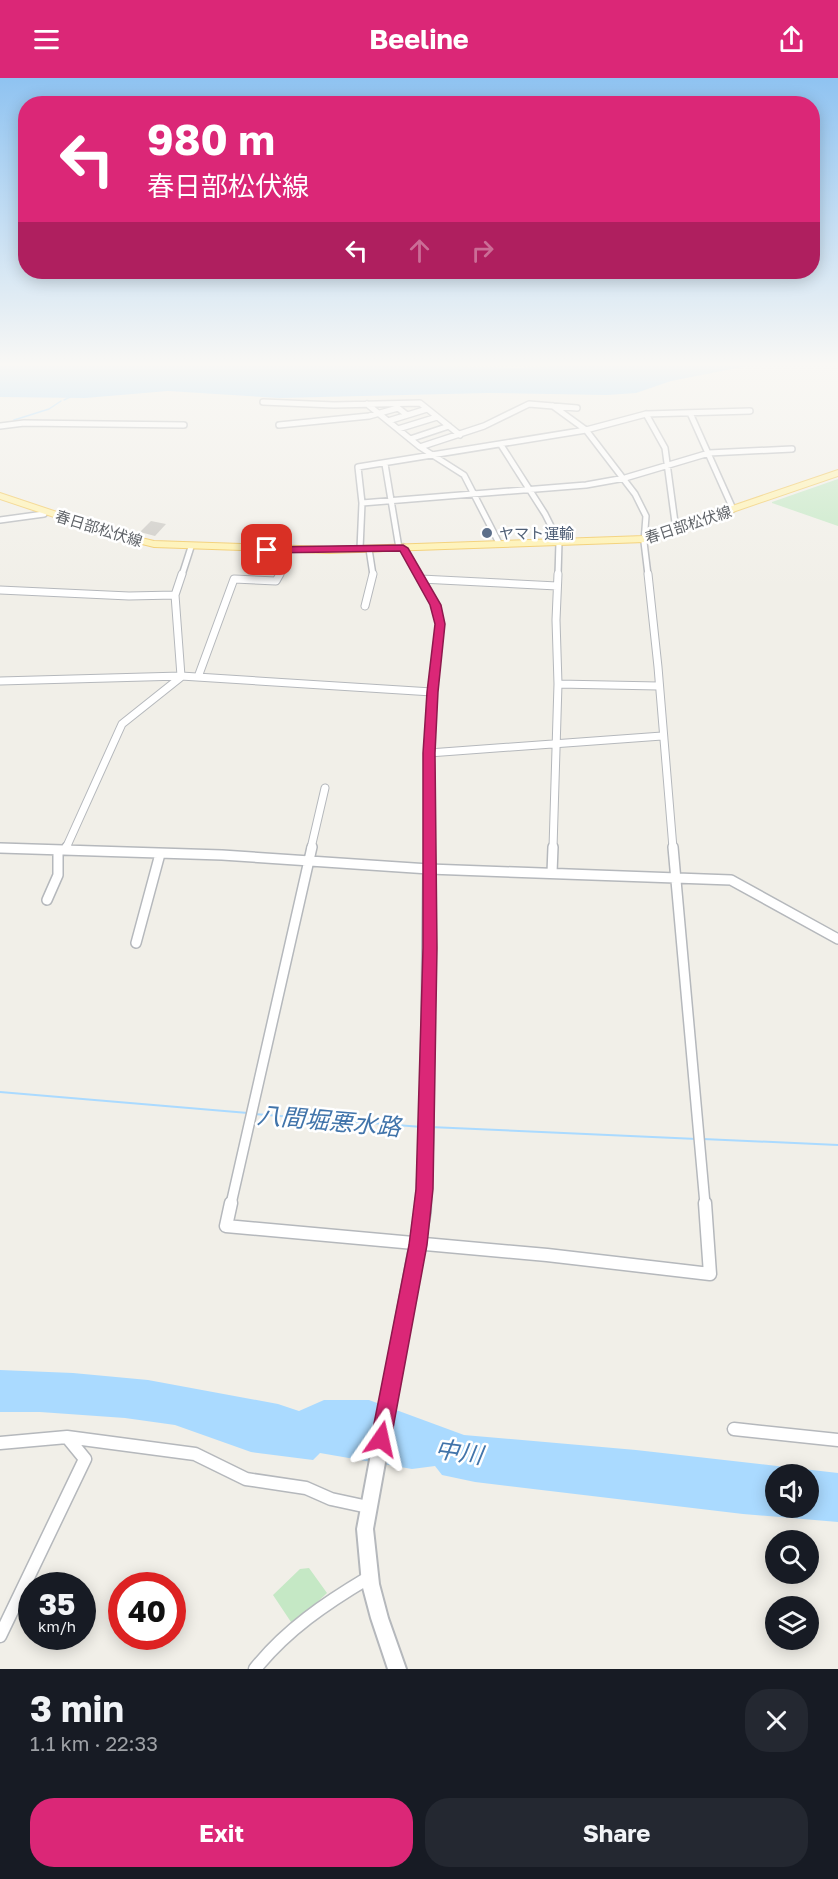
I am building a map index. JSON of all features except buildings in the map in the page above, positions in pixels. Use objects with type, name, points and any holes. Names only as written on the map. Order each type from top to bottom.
[{"type":"main road","name":"春日部松伏線","points":[[0,496],[130,539],[154,544],[288,551],[401,548],[645,539],[838,473]]},
{"type":"street","points":[[412,440],[464,475],[499,543]]},
{"type":"street","points":[[420,447],[443,440]]},
{"type":"street","points":[[365,606],[374,572],[364,549],[358,467],[528,440]]},
{"type":"street","points":[[325,788],[226,1226],[547,1255],[710,1274],[701,1146],[645,539],[646,516],[625,478],[594,440]]},
{"type":"street","points":[[662,440],[668,465],[676,530]]},
{"type":"street","points":[[703,440],[733,509]]},
{"type":"street","points":[[501,445],[559,542],[558,684],[552,873]]},
{"type":"street","points":[[362,504],[530,490],[625,478],[709,453],[792,449]]},
{"type":"street","points":[[385,464],[401,548],[436,605],[440,624],[432,692],[429,753],[430,948],[423,1213],[369,1504],[365,1553],[368,1578],[378,1616],[397,1669]]},
{"type":"street","points":[[0,520],[44,514]]},
{"type":"street","points":[[181,676],[174,595],[191,547]]},
{"type":"street","points":[[198,677],[234,579],[276,581],[285,566],[288,551]]},
{"type":"street","points":[[421,579],[557,586]]},
{"type":"street","points":[[0,590],[129,596],[174,595]]},
{"type":"street","points":[[47,900],[58,875],[61,850],[122,724],[181,676]]},
{"type":"street","points":[[0,681],[181,676],[432,692]]},
{"type":"street","points":[[558,684],[658,686]]},
{"type":"street","points":[[429,753],[662,736]]},
{"type":"street","points":[[0,848],[222,855],[429,869],[731,880],[838,939]]},
{"type":"street","points":[[136,943],[160,854]]},
{"type":"street","points":[[734,1429],[838,1440]]},
{"type":"street","points":[[0,1443],[67,1437],[195,1454],[246,1479],[306,1488],[331,1499],[369,1504]]},
{"type":"street","points":[[0,1636],[86,1459],[67,1437]]},
{"type":"street","points":[[255,1669],[270,1652],[332,1599],[368,1578]]},
{"type":"green space","points":[[838,479],[838,526],[772,503],[772,502]]},
{"type":"green space","points":[[309,1568],[327,1593],[293,1625],[273,1595],[300,1569]]},
{"type":"water","name":"中川","points":[[0,1370],[73,1373],[148,1380],[278,1404],[299,1411],[324,1400],[369,1400],[464,1435],[636,1450],[765,1465],[765,1516],[475,1482],[442,1475],[435,1466],[412,1469],[320,1453],[313,1460],[251,1452],[175,1425],[125,1418],[40,1412],[0,1412]]},
{"type":"water","points":[[819,1471],[838,1473],[838,1522],[790,1518],[819,1518]]},
{"type":"waterway","name":"八間堀悪水路","points":[[0,1092],[248,1113]]},
{"type":"waterway","name":"八間堀悪水路","points":[[254,1114],[422,1127]]},
{"type":"waterway","name":"八間堀悪水路","points":[[430,1127],[697,1139]]},
{"type":"waterway","name":"八間堀悪水路","points":[[703,1139],[838,1145]]},
{"type":"place","name":"ヤマト運輸","points":[[487,533]]},
{"type":"route","points":[[267,550],[403,548],[436,605],[440,624],[432,692],[429,753],[430,948],[423,1213],[381,1439]]}]
